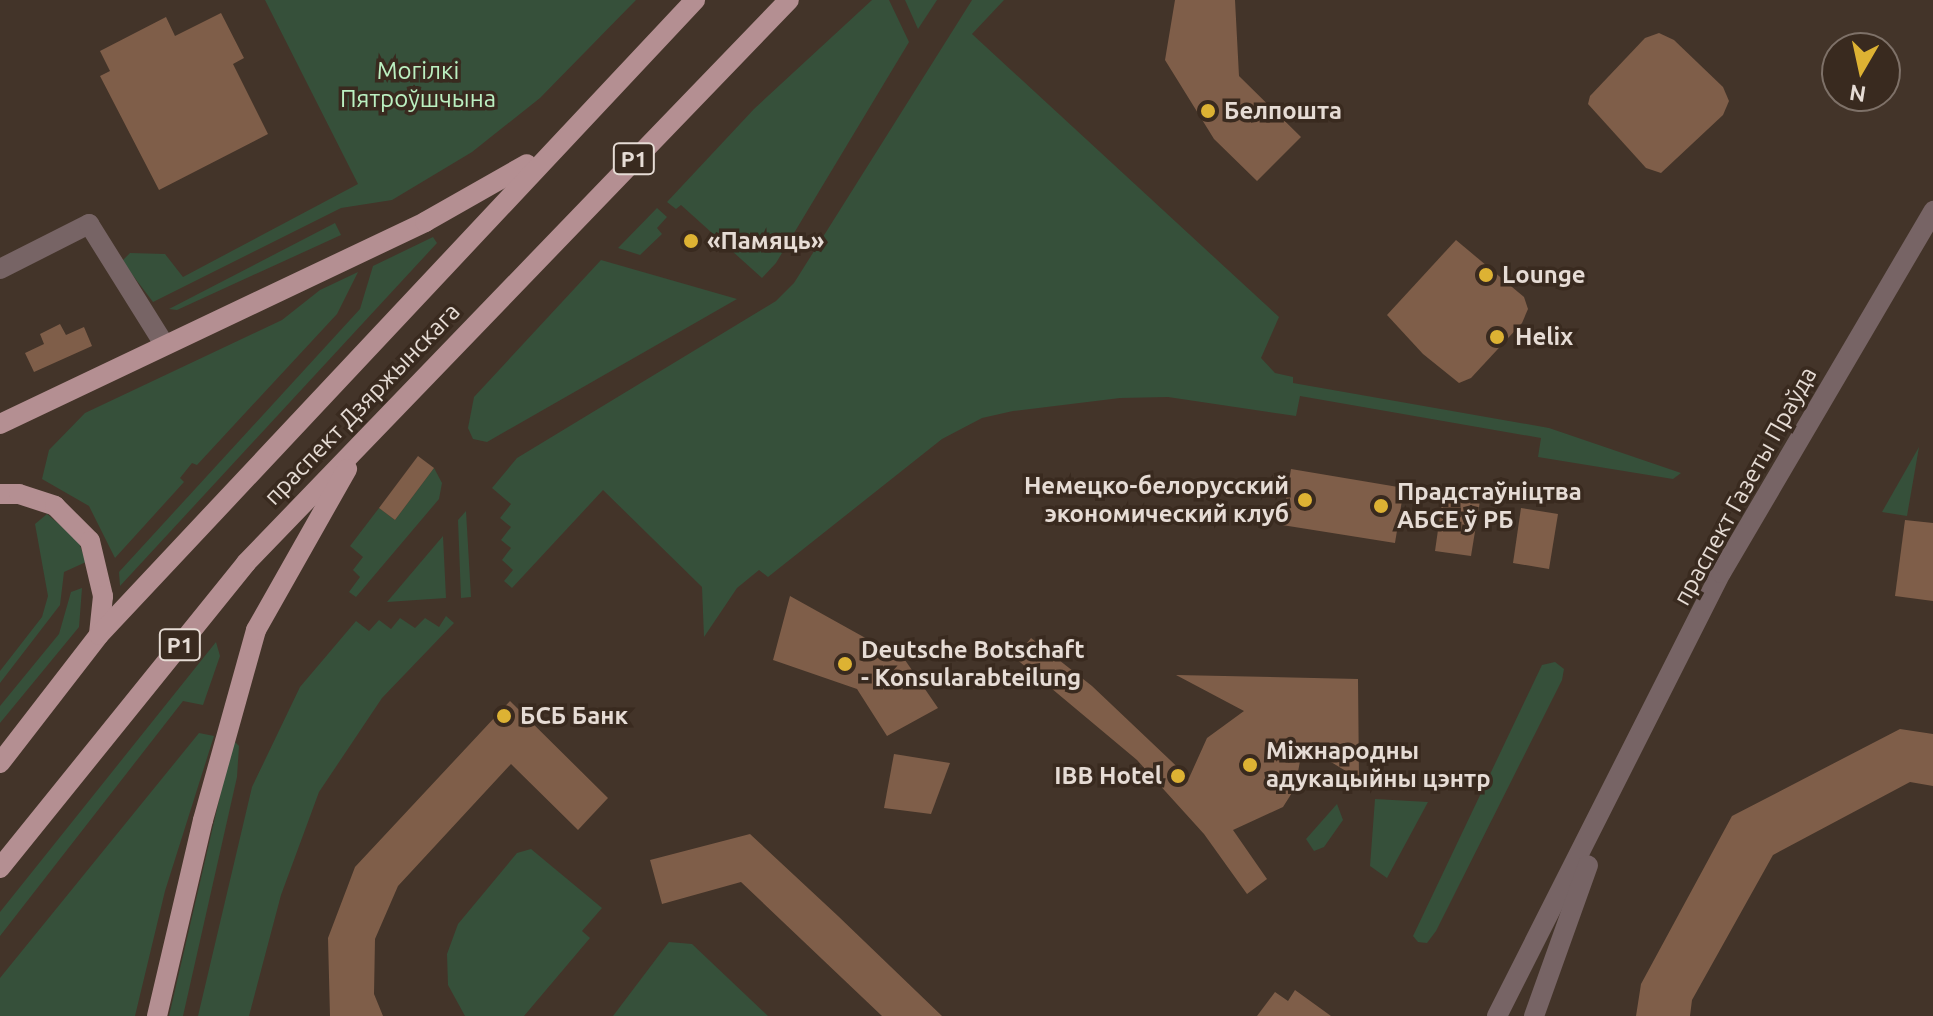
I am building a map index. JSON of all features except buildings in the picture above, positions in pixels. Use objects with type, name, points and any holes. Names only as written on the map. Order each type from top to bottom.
[{"type":"main road","name":"праспект Дзяржынскага","points":[[0,763],[99,635],[547,153],[695,0]]},
{"type":"main road","name":"праспект Дзяржынскага","points":[[0,868],[246,563],[789,0]]},
{"type":"main road","points":[[0,424],[425,222],[547,153]]},
{"type":"main road","points":[[157,1016],[203,820],[256,630],[303,540],[370,431]]},
{"type":"main road","points":[[0,494],[19,494],[55,506],[90,541],[103,596],[99,635]]},
{"type":"street","name":"праспект Газеты Праўда","points":[[1497,1016],[1614,792],[1721,573],[1933,211]]},
{"type":"street","points":[[0,269],[89,224],[164,344]]},
{"type":"street","name":"праспект Газеты Праўда","points":[[1534,1016],[1614,792]]},
{"type":"green space","name":"Могілкі Пятроўшчына","points":[[265,0],[636,0],[540,98],[472,152],[392,200],[341,208],[153,302],[122,261],[130,253],[165,254],[183,277],[358,184]]},
{"type":"green space","points":[[872,0],[889,0],[909,42],[776,263],[762,278],[681,205],[676,209],[667,202],[754,109]]},
{"type":"green space","points":[[905,0],[937,0],[918,29]]},
{"type":"green space","points":[[972,0],[1004,0],[972,34],[1279,317],[1261,358],[1275,373],[1293,377],[1293,383],[1549,428],[1681,473],[1673,479],[1538,457],[1541,438],[1300,396],[1296,416],[1168,397],[1120,398],[1013,411],[982,418],[942,439],[768,577],[759,570],[737,588],[704,637],[702,587],[603,490],[512,588],[504,581],[513,570],[502,560],[511,548],[501,540],[511,527],[500,518],[511,504],[492,488],[517,458],[776,301],[794,283]]},
{"type":"green space","points":[[657,208],[667,217],[657,228],[662,234],[640,255],[618,248]]},
{"type":"green space","points":[[335,223],[341,235],[177,310],[169,309]]},
{"type":"green space","points":[[433,237],[437,243],[120,586],[119,572],[360,309],[373,266]]},
{"type":"green space","points":[[601,260],[737,299],[487,442],[473,439],[468,428],[474,397]]},
{"type":"green space","points":[[358,272],[337,314],[197,465],[192,463],[180,478],[184,482],[115,558],[89,506],[42,479],[49,450],[85,413],[282,320],[320,290]]},
{"type":"green space","points":[[1919,447],[1907,516],[1882,512]]},
{"type":"green space","points":[[434,468],[442,483],[439,499],[356,597],[349,592],[360,577],[353,570],[363,557],[350,546],[379,508],[395,520]]},
{"type":"green space","points":[[466,511],[471,597],[461,598],[458,520]]},
{"type":"green space","points":[[47,514],[78,540],[86,562],[64,572],[60,605],[0,683],[0,671],[42,617],[48,596],[35,524]]},
{"type":"green space","points":[[443,536],[446,598],[387,602]]},
{"type":"green space","points":[[82,588],[79,627],[0,723],[0,706],[59,634],[71,592]]},
{"type":"green space","points":[[446,616],[454,623],[382,698],[319,792],[281,895],[249,1016],[198,1016],[252,787],[300,687],[356,621],[369,631],[379,620],[391,629],[400,618],[415,628],[425,618],[439,627]]},
{"type":"green space","points":[[216,642],[220,656],[203,705],[183,701],[0,936],[0,912]]},
{"type":"green space","points":[[1555,662],[1564,669],[1562,680],[1436,931],[1427,943],[1418,942],[1413,936],[1542,665]]},
{"type":"green space","points":[[199,733],[214,736],[165,891],[135,1016],[0,1016],[0,978]]},
{"type":"green space","points":[[233,740],[239,746],[237,777],[183,1016],[169,1016]]},
{"type":"green space","points":[[1375,799],[1428,802],[1387,878],[1370,866]]},
{"type":"green space","points":[[1337,804],[1343,820],[1324,847],[1314,851],[1306,839]]},
{"type":"green space","points":[[531,849],[602,908],[582,931],[590,938],[524,1016],[465,1016],[448,985],[447,954],[458,924],[517,853]]},
{"type":"green space","points":[[669,942],[692,944],[768,1016],[613,1016]]},
{"type":"place","name":"Белпошта","points":[[1208,111]]},
{"type":"place","name":"«Памяць»","points":[[691,241]]},
{"type":"place","name":"Lounge","points":[[1486,275]]},
{"type":"place","name":"Helix","points":[[1497,337]]},
{"type":"place","name":"Немецко-белорусский экономический клуб","points":[[1305,500]]},
{"type":"place","name":"Прадстаўніцтва АБСЕ ў РБ","points":[[1381,506]]},
{"type":"place","name":"Deutsche Botschaft - Konsularabteilung","points":[[845,664]]},
{"type":"place","name":"БСБ Банк","points":[[504,716]]},
{"type":"place","name":"Міжнародны адукацыйны цэнтр","points":[[1250,765]]},
{"type":"place","name":"IBB Hotel","points":[[1178,776]]}]
